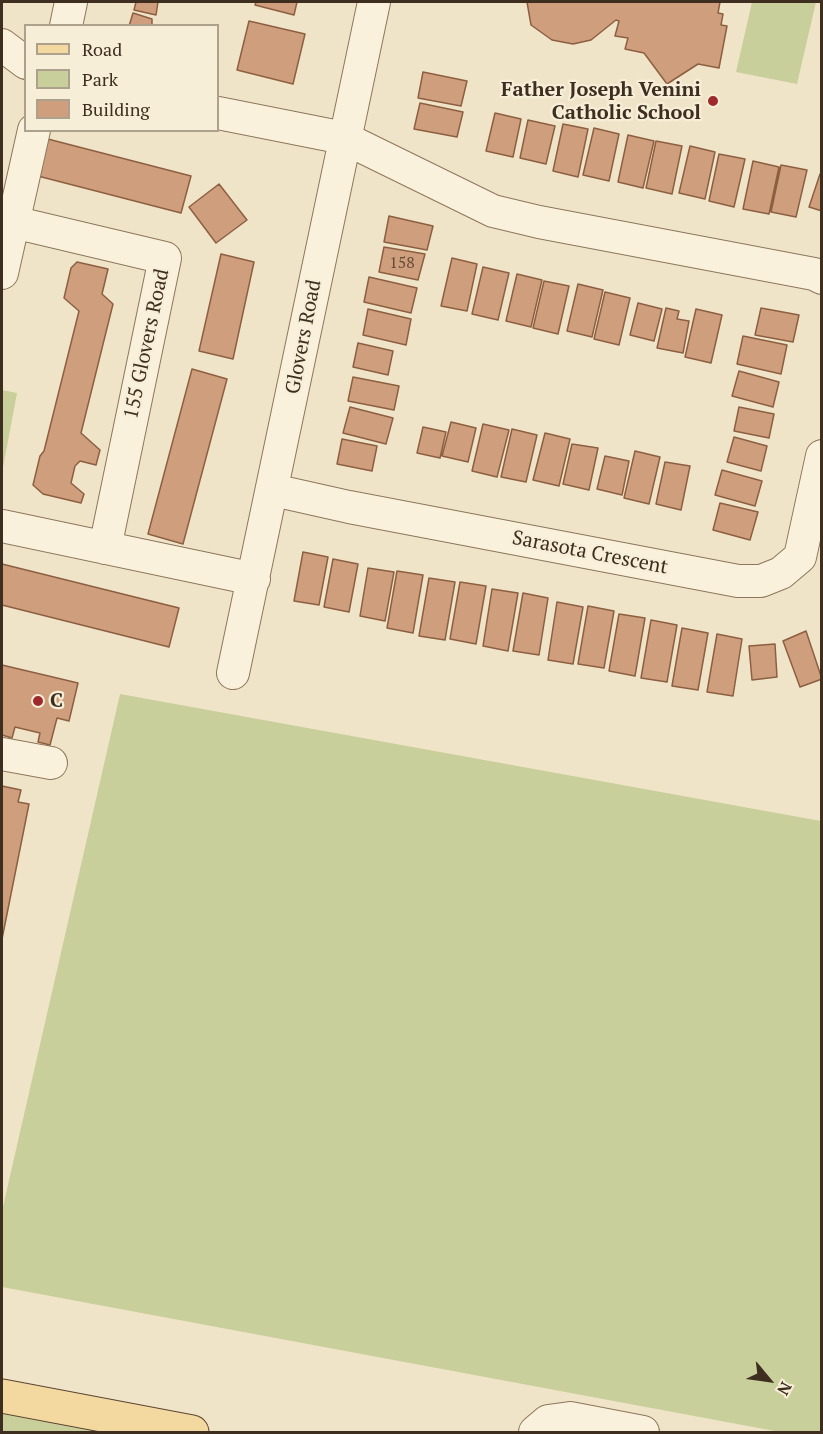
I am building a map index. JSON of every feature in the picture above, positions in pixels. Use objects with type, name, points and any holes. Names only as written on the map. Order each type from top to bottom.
[{"type":"main road","points":[[2,1396],[192,1432]]},
{"type":"street","points":[[66,24],[71,2]]},
{"type":"street","name":"Glovers Road","points":[[233,673],[374,2]]},
{"type":"street","points":[[2,45],[24,62]]},
{"type":"street","points":[[219,112],[344,138],[493,211],[539,222],[814,274],[822,278]]},
{"type":"street","points":[[2,273],[34,132]]},
{"type":"street","name":"155 Glovers Road","points":[[13,222],[165,258],[105,548]]},
{"type":"street","name":"Sarasota Crescent","points":[[273,490],[349,507],[738,581],[761,580],[781,573],[800,557],[822,456]]},
{"type":"street","points":[[2,526],[254,579]]},
{"type":"street","points":[[2,754],[51,763]]},
{"type":"street","points":[[535,1432],[548,1421],[570,1418],[644,1432]]},
{"type":"green space","points":[[752,2],[816,2],[797,84],[736,72]]},
{"type":"green space","points":[[2,390],[17,393],[2,473]]},
{"type":"green space","points":[[120,694],[821,821],[821,1432],[780,1432],[2,1287],[2,1211]]},
{"type":"green space","points":[[2,1396],[192,1432],[2,1432]]},
{"type":"building","points":[[136,2],[158,2],[156,15],[134,10]]},
{"type":"building","points":[[256,2],[297,2],[294,15],[255,5]]},
{"type":"building","points":[[527,2],[720,2],[718,13],[723,14],[721,25],[727,26],[719,68],[698,64],[667,84],[644,53],[625,49],[628,38],[615,36],[619,21],[616,20],[591,40],[573,44],[552,40],[531,25]]},
{"type":"building","points":[[133,13],[152,19],[152,24],[130,24]]},
{"type":"building","points":[[249,21],[305,34],[293,84],[237,70]]},
{"type":"building","points":[[423,72],[467,81],[461,106],[418,98]]},
{"type":"building","points":[[420,103],[463,112],[457,137],[414,129]]},
{"type":"building","points":[[495,113],[521,119],[513,157],[486,151]]},
{"type":"building","points":[[528,120],[555,126],[546,164],[520,158]]},
{"type":"building","points":[[563,124],[588,129],[578,177],[553,171]]},
{"type":"building","points":[[594,128],[619,134],[609,181],[583,175]]},
{"type":"building","points":[[628,135],[654,141],[643,188],[618,182]]},
{"type":"building","points":[[44,138],[191,176],[181,213],[34,175]]},
{"type":"building","points":[[656,141],[682,146],[672,194],[646,188]]},
{"type":"building","points":[[690,146],[715,152],[705,199],[679,193]]},
{"type":"building","points":[[719,154],[745,159],[734,207],[709,201]]},
{"type":"building","points":[[753,161],[779,167],[769,214],[743,209]]},
{"type":"building","points":[[781,165],[807,170],[796,217],[771,212]]},
{"type":"building","points":[[820,174],[822,174],[822,211],[809,207]]},
{"type":"building","points":[[219,184],[247,220],[216,243],[189,207]]},
{"type":"building","points":[[389,216],[433,226],[427,250],[384,242]]},
{"type":"building","points":[[384,247],[425,254],[418,280],[379,272]]},
{"type":"building","points":[[221,254],[254,262],[233,359],[199,351]]},
{"type":"building","points":[[452,258],[477,264],[467,311],[441,306]]},
{"type":"building","points":[[77,262],[108,269],[102,294],[113,304],[81,433],[100,450],[96,465],[80,461],[75,466],[71,483],[84,494],[81,503],[43,494],[33,485],[40,456],[44,451],[79,311],[64,298],[71,268]]},
{"type":"building","points":[[483,267],[509,273],[498,320],[472,314]]},
{"type":"building","points":[[517,274],[542,280],[531,327],[506,321]]},
{"type":"building","points":[[369,277],[417,288],[411,313],[364,302]]},
{"type":"building","points":[[544,281],[569,286],[558,334],[533,328]]},
{"type":"building","points":[[578,284],[603,290],[592,337],[567,331]]},
{"type":"building","points":[[605,292],[630,298],[619,345],[594,339]]},
{"type":"building","points":[[638,303],[662,309],[654,341],[630,335]]},
{"type":"building","points":[[666,308],[679,311],[677,319],[689,321],[683,353],[657,348]]},
{"type":"building","points":[[761,308],[799,315],[793,342],[755,335]]},
{"type":"building","points":[[368,309],[411,319],[406,345],[363,335]]},
{"type":"building","points":[[696,309],[722,315],[711,363],[685,357]]},
{"type":"building","points":[[743,336],[787,345],[781,374],[737,364]]},
{"type":"building","points":[[358,343],[393,351],[388,375],[353,367]]},
{"type":"building","points":[[192,369],[227,379],[183,544],[148,534]]},
{"type":"building","points":[[739,371],[779,382],[773,407],[732,396]]},
{"type":"building","points":[[353,377],[399,386],[394,410],[348,401]]},
{"type":"building","points":[[350,407],[393,418],[386,444],[343,433]]},
{"type":"building","points":[[739,407],[774,414],[769,438],[734,431]]},
{"type":"building","points":[[451,422],[476,428],[468,462],[442,456]]},
{"type":"building","points":[[483,424],[509,430],[497,477],[472,471]]},
{"type":"building","points":[[423,427],[446,432],[440,458],[417,453]]},
{"type":"building","points":[[512,429],[537,435],[526,482],[501,477]]},
{"type":"building","points":[[545,433],[570,439],[559,486],[533,480]]},
{"type":"building","points":[[734,437],[767,446],[761,471],[727,462]]},
{"type":"building","points":[[342,439],[377,446],[372,471],[337,464]]},
{"type":"building","points":[[572,444],[598,448],[589,490],[563,484]]},
{"type":"building","points":[[635,451],[660,457],[649,504],[624,498]]},
{"type":"building","points":[[605,456],[629,461],[622,495],[597,489]]},
{"type":"building","points":[[665,462],[690,466],[681,510],[656,504]]},
{"type":"building","points":[[722,470],[762,481],[755,506],[715,495]]},
{"type":"building","points":[[720,503],[758,512],[750,540],[713,530]]},
{"type":"building","points":[[303,552],[328,557],[319,605],[294,601]]},
{"type":"building","points":[[333,559],[358,564],[349,612],[324,607]]},
{"type":"building","points":[[2,564],[179,608],[169,647],[2,605]]},
{"type":"building","points":[[368,568],[394,572],[385,621],[360,616]]},
{"type":"building","points":[[397,571],[423,575],[413,633],[387,628]]},
{"type":"building","points":[[429,578],[455,582],[445,640],[419,636]]},
{"type":"building","points":[[460,582],[486,586],[476,644],[450,639]]},
{"type":"building","points":[[492,589],[518,593],[508,651],[483,646]]},
{"type":"building","points":[[523,593],[548,598],[539,655],[513,651]]},
{"type":"building","points":[[557,602],[583,607],[573,664],[548,660]]},
{"type":"building","points":[[588,606],[614,611],[604,668],[578,664]]},
{"type":"building","points":[[619,614],[645,618],[635,676],[609,671]]},
{"type":"building","points":[[651,620],[677,625],[667,682],[641,678]]},
{"type":"building","points":[[682,628],[708,633],[698,690],[672,686]]},
{"type":"building","points":[[806,631],[822,679],[800,687],[783,641]]},
{"type":"building","points":[[717,634],[742,639],[733,696],[707,692]]},
{"type":"building","points":[[775,644],[777,677],[752,680],[749,646]]},
{"type":"building","name":"C","points":[[2,665],[78,683],[69,721],[57,718],[50,745],[38,742],[40,733],[15,727],[12,738],[2,735]]},
{"type":"building","points":[[2,786],[21,790],[18,802],[29,804],[2,939]]},
{"type":"place","name":"Father Joseph Venini Catholic School","points":[[713,101]]},
{"type":"place","name":"C","points":[[38,701]]}]
